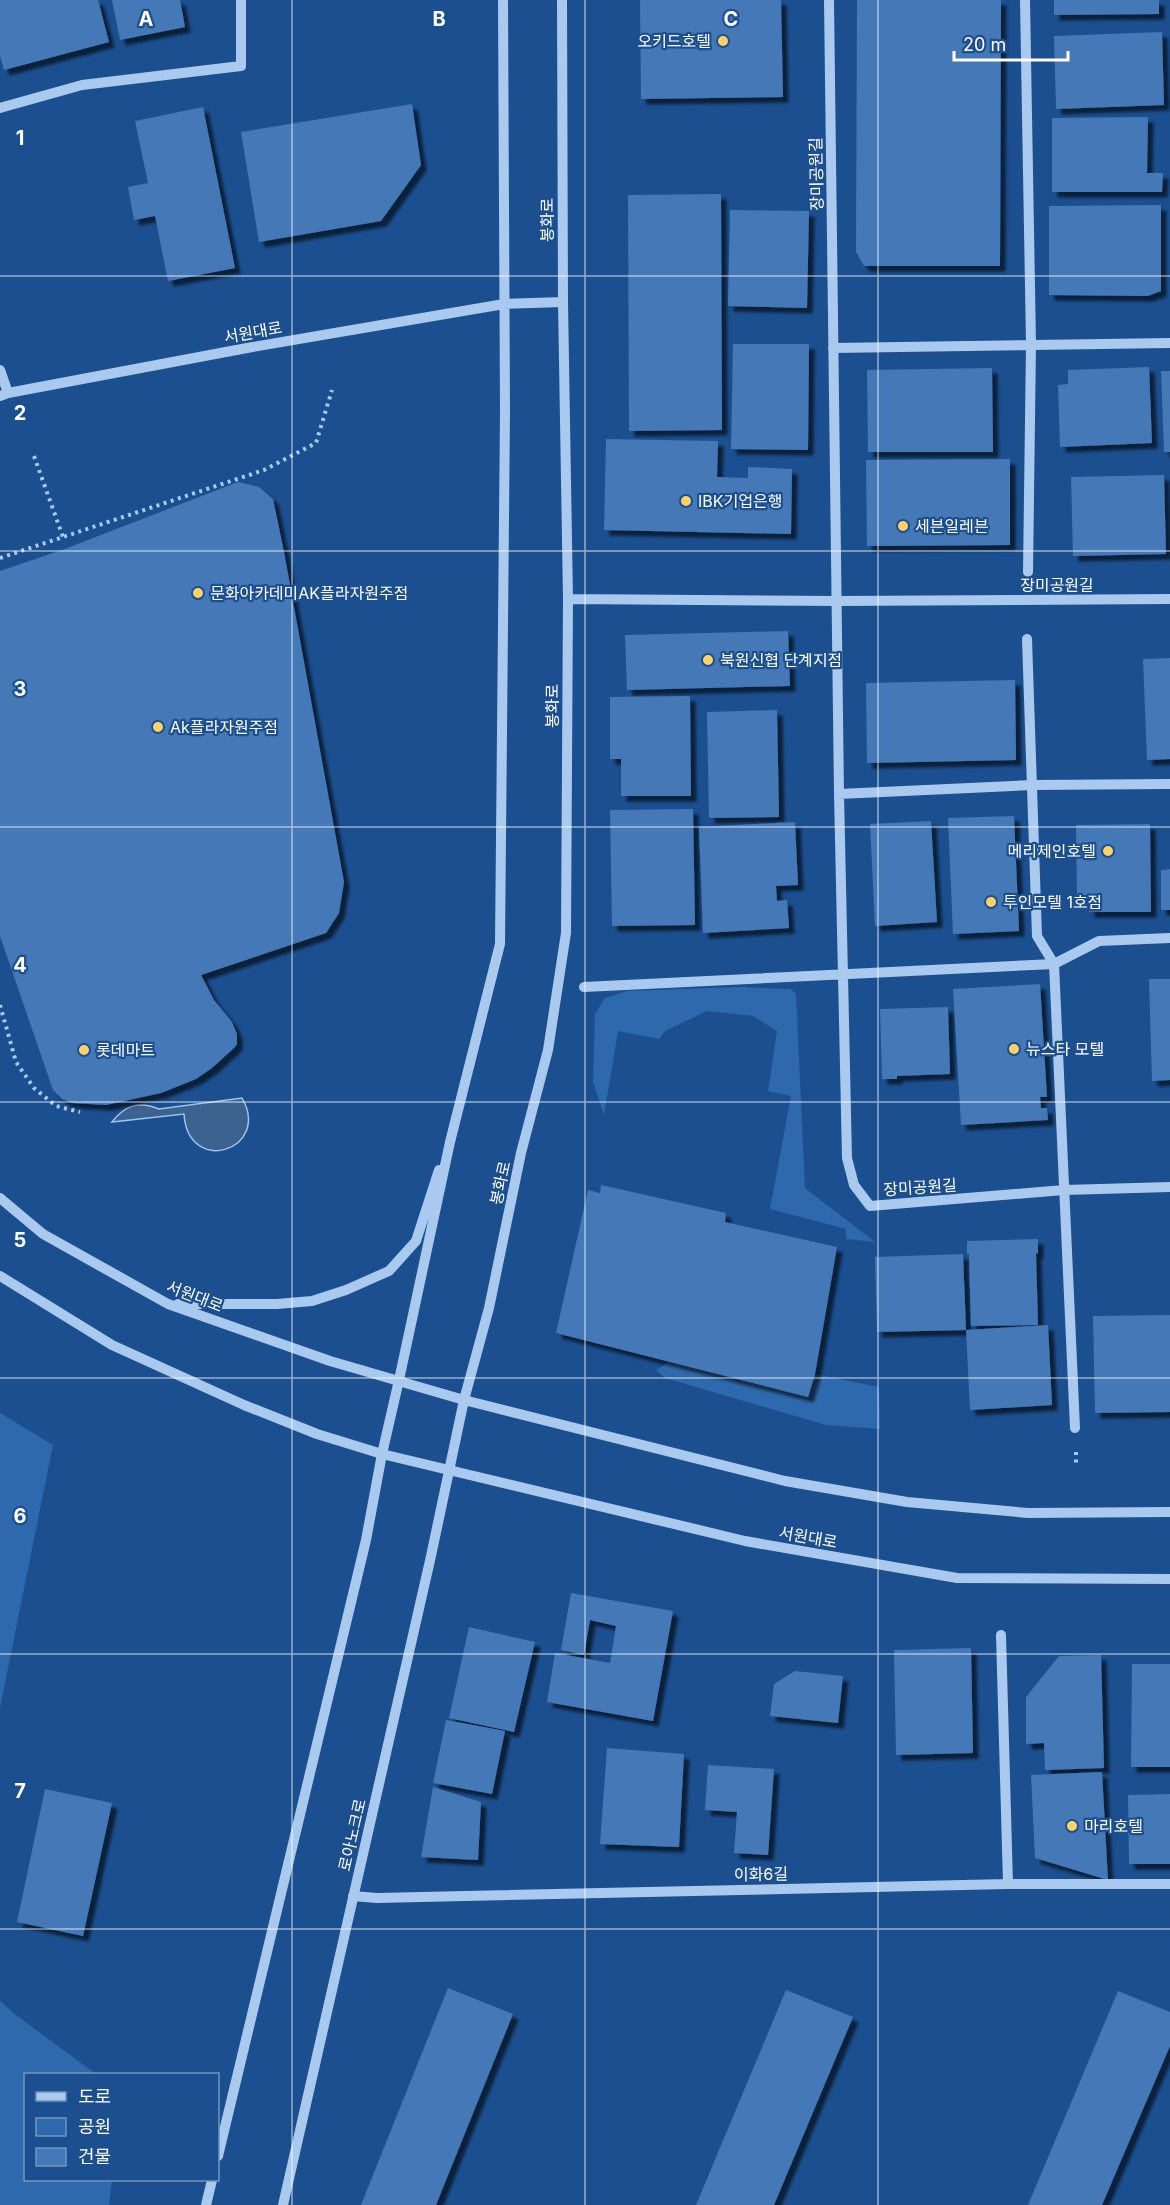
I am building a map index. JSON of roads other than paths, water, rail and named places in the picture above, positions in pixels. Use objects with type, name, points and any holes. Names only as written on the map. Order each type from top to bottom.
[{"type":"street","points":[[0,108],[82,85],[241,66],[242,0]]},
{"type":"street","points":[[219,2152],[366,1540],[382,1454],[450,1142],[500,944],[504,593],[503,0]]},
{"type":"street","name":"봉화로","points":[[448,1470],[489,1308],[521,1153],[548,1050],[566,933],[568,598],[562,302],[562,0]]},
{"type":"street","name":"장미공원길","points":[[829,0],[839,794],[847,1158],[854,1185],[870,1206],[1065,1190],[1170,1187]]},
{"type":"street","name":"장미공원길","points":[[1025,0],[1031,344],[1028,572]]},
{"type":"street","name":"서원대로","points":[[0,370],[4,394],[247,348],[504,304],[562,302]]},
{"type":"street","points":[[833,348],[1170,343]]},
{"type":"street","name":"장미공원길","points":[[568,598],[837,601],[1170,599]]},
{"type":"street","points":[[1027,639],[1038,936],[1054,964],[1075,1428]]},
{"type":"street","points":[[839,794],[1032,785],[1170,784]]},
{"type":"street","points":[[584,987],[1054,964],[1099,940],[1170,938]]},
{"type":"street","points":[[168,1304],[278,1304],[312,1301],[346,1290],[389,1271],[416,1240],[431,1188],[450,1142]]},
{"type":"street","name":"서원대로","points":[[0,1198],[43,1234],[168,1304],[330,1361],[464,1400]]},
{"type":"street","points":[[0,1276],[112,1346],[244,1405],[317,1434],[382,1454]]},
{"type":"street","points":[[464,1400],[785,1481],[907,1502],[1028,1513],[1170,1512]]},
{"type":"street","name":"서원대로","points":[[382,1454],[745,1541],[957,1578],[1170,1579]]},
{"type":"street","name":"로아노크로","points":[[283,2205],[431,1556],[448,1470]]},
{"type":"street","points":[[1001,1635],[1008,1884]]},
{"type":"street","name":"이화6길","points":[[353,1896],[401,1898],[1008,1884],[1170,1884]]},
{"type":"street","points":[[206,2205],[212,2181]]},
{"type":"place","name":"오키드호텔","points":[[723,41]]},
{"type":"place","name":"IBK기업은행","points":[[686,501]]},
{"type":"place","name":"세븐일레븐","points":[[903,526]]},
{"type":"place","name":"문화아카데미AK플라자원주점","points":[[198,593]]},
{"type":"place","name":"북원신협 단계지점","points":[[708,660]]},
{"type":"place","name":"Ak플라자원주점","points":[[158,727]]},
{"type":"place","name":"메리제인호텔","points":[[1108,851]]},
{"type":"place","name":"투인모텔 1호점","points":[[991,902]]},
{"type":"place","name":"뉴스타 모텔","points":[[1014,1049]]},
{"type":"place","name":"롯데마트","points":[[84,1050]]},
{"type":"place","name":"마리호텔","points":[[1072,1826]]}]
